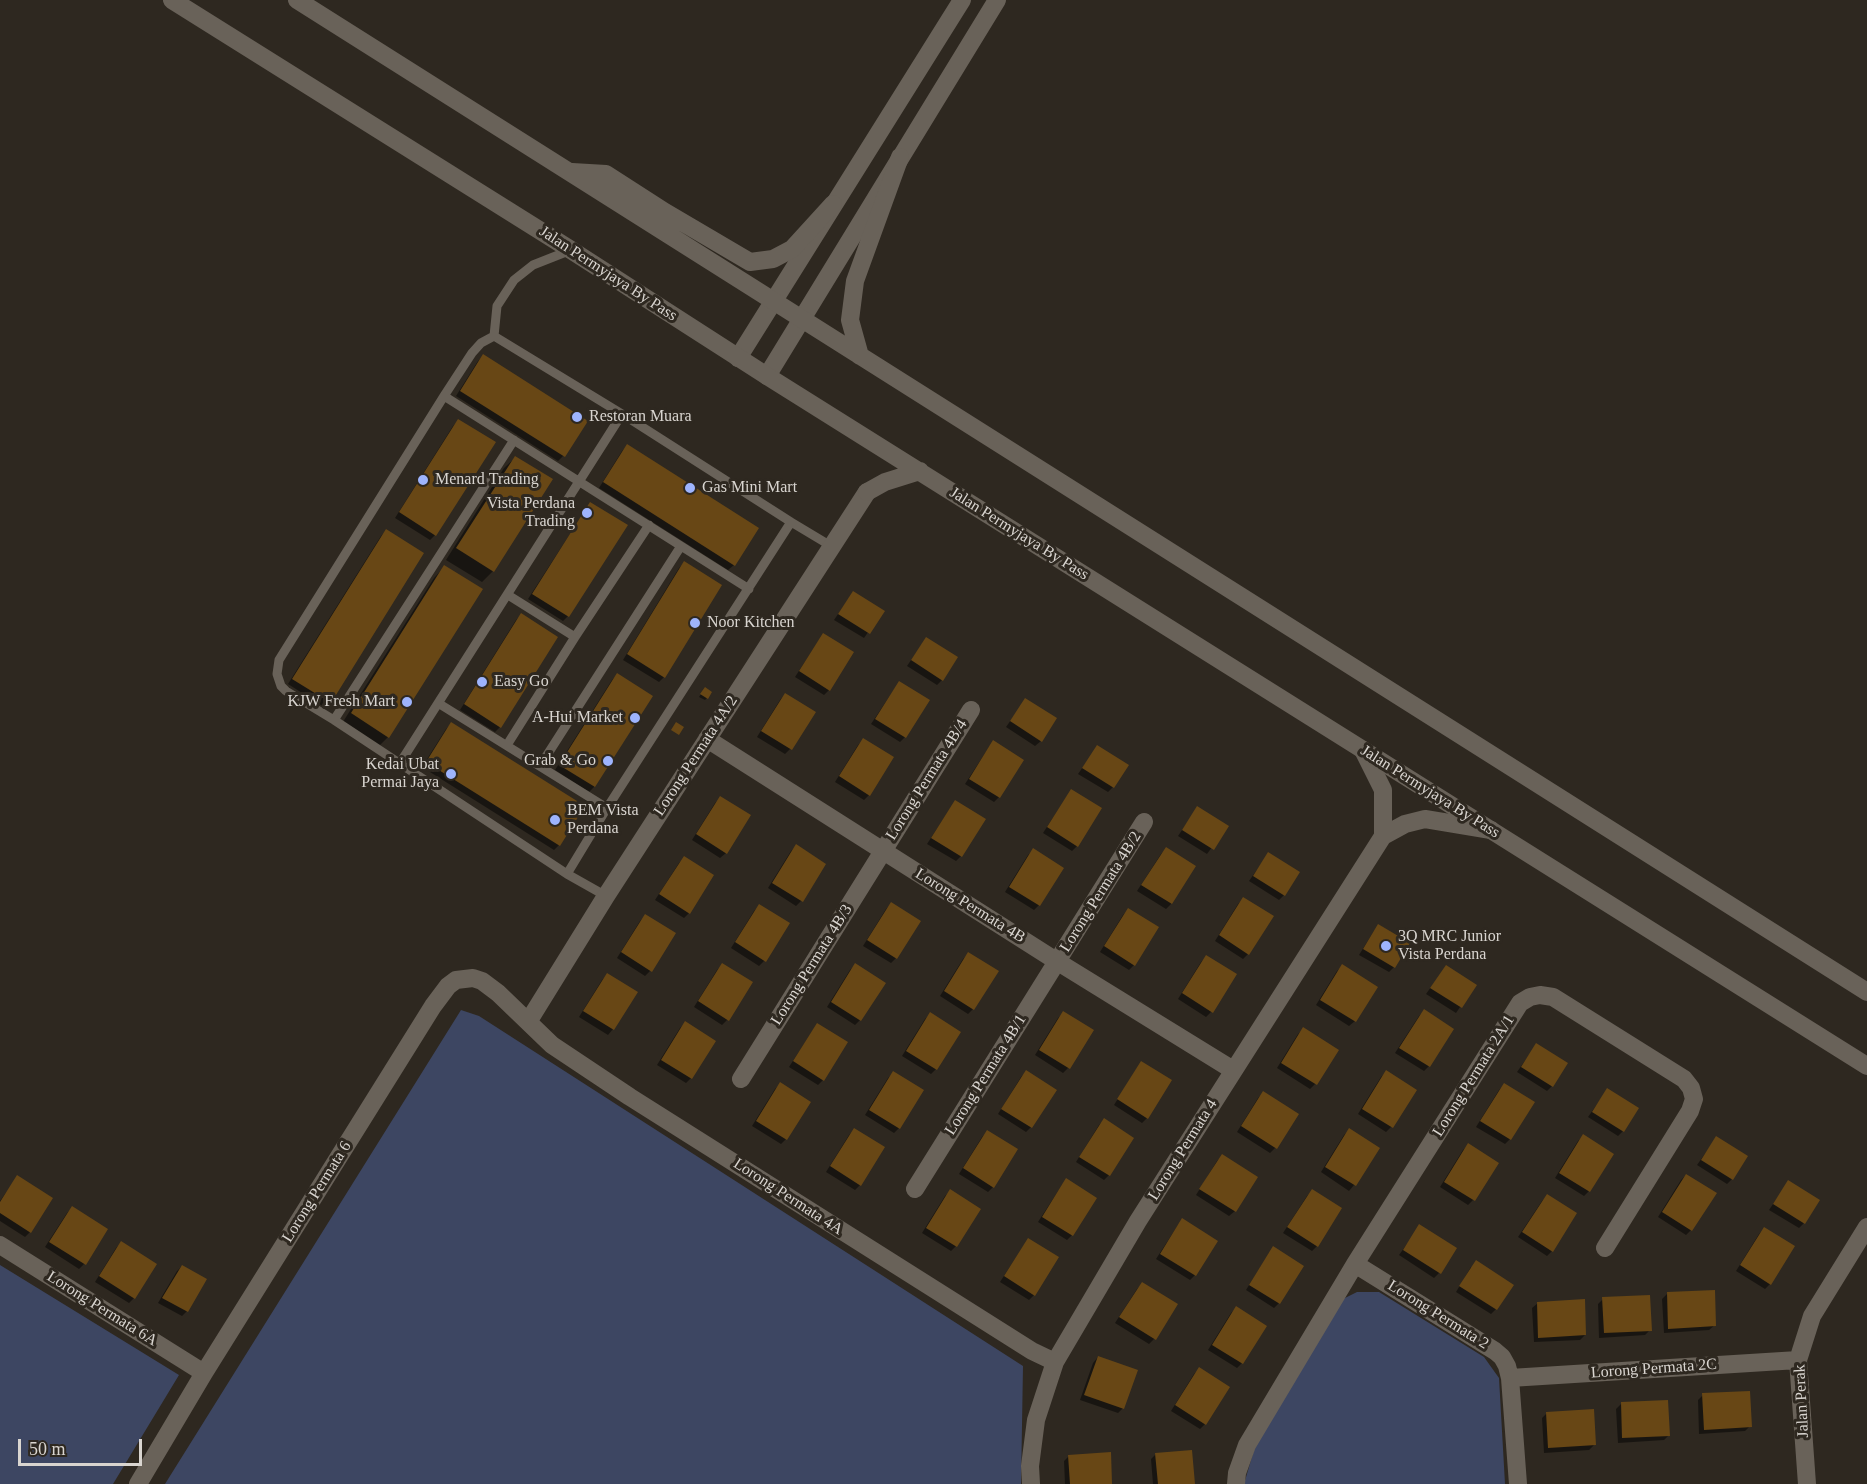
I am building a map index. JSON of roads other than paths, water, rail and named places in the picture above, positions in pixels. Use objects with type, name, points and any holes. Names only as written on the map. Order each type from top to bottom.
[{"type":"street","name":"Jalan Permyjaya By Pass","points":[[172,0],[1867,1066]]},
{"type":"street","points":[[297,0],[1867,992]]},
{"type":"street","points":[[738,358],[962,0]]},
{"type":"street","points":[[767,376],[997,0]]},
{"type":"street","points":[[860,356],[850,320],[855,281],[900,157]]},
{"type":"street","points":[[570,171],[606,174],[750,262],[773,259],[792,249],[833,204]]},
{"type":"street","name":"Lorong Permata 4A/2","points":[[528,1022],[606,896],[867,492],[885,482],[920,471]]},
{"type":"street","name":"Lorong Permata 4B/4","points":[[883,851],[971,710]]},
{"type":"street","name":"Lorong Permata 4B","points":[[707,739],[1233,1070]]},
{"type":"street","points":[[1363,750],[1383,790],[1383,836],[1405,824],[1425,819],[1491,830]]},
{"type":"street","name":"Lorong Permata 4B/2","points":[[1058,962],[1144,822]]},
{"type":"street","name":"Lorong Permata 4","points":[[1031,1484],[1030,1466],[1036,1420],[1055,1362],[1138,1221],[1383,836]]},
{"type":"street","name":"Lorong Permata 4B/3","points":[[741,1079],[883,851]]},
{"type":"street","name":"Lorong Permata 4B/1","points":[[915,1188],[1058,962]]},
{"type":"street","name":"Lorong Permata 6","points":[[138,1484],[204,1373],[433,1006],[448,986],[456,980],[473,978],[482,981],[528,1022]]},
{"type":"street","name":"Lorong Permata 2A/1","points":[[1236,1484],[1246,1445],[1355,1264],[1520,1003],[1530,997],[1540,995],[1553,997],[1684,1079],[1691,1088],[1695,1100],[1605,1248]]},
{"type":"street","name":"Lorong Permata 4A","points":[[528,1022],[552,1045],[630,1097],[1032,1352],[1055,1362]]},
{"type":"street","name":"Jalan Perak","points":[[1807,1484],[1798,1360],[1812,1316],[1867,1227]]},
{"type":"street","name":"Lorong Permata 6A","points":[[0,1245],[204,1373]]},
{"type":"street","name":"Lorong Permata 2","points":[[1355,1264],[1502,1357],[1510,1378],[1518,1484]]},
{"type":"street","name":"Lorong Permata 2C","points":[[1510,1378],[1798,1360]]},
{"type":"lane","points":[[494,336],[497,306],[514,280],[534,265],[571,250]]},
{"type":"lane","points":[[494,336],[481,343],[472,353],[444,396],[279,660],[277,674],[281,686],[567,874],[606,896]]},
{"type":"lane","points":[[494,336],[831,546]]},
{"type":"lane","points":[[444,396],[749,589]]},
{"type":"lane","points":[[400,763],[622,414]]},
{"type":"lane","points":[[334,720],[514,440]]},
{"type":"lane","points":[[567,874],[791,522]]},
{"type":"lane","points":[[507,745],[649,525]]},
{"type":"lane","points":[[540,766],[681,546]]},
{"type":"lane","points":[[508,595],[575,637]]},
{"type":"lane","points":[[438,703],[607,808]]},
{"type":"place","name":"Restoran Muara","points":[[577,417]]},
{"type":"place","name":"Menard Trading","points":[[423,480]]},
{"type":"place","name":"Gas Mini Mart","points":[[690,488]]},
{"type":"place","name":"Vista Perdana Trading","points":[[587,513]]},
{"type":"place","name":"Noor Kitchen","points":[[695,623]]},
{"type":"place","name":"Easy Go","points":[[482,682]]},
{"type":"place","name":"KJW Fresh Mart","points":[[407,702]]},
{"type":"place","name":"A-Hui Market","points":[[635,718]]},
{"type":"place","name":"Grab & Go","points":[[608,761]]},
{"type":"place","name":"Kedai Ubat Permai Jaya","points":[[451,774]]},
{"type":"place","name":"BEM Vista Perdana","points":[[555,820]]},
{"type":"place","name":"3Q MRC Junior Vista Perdana","points":[[1386,946]]}]
